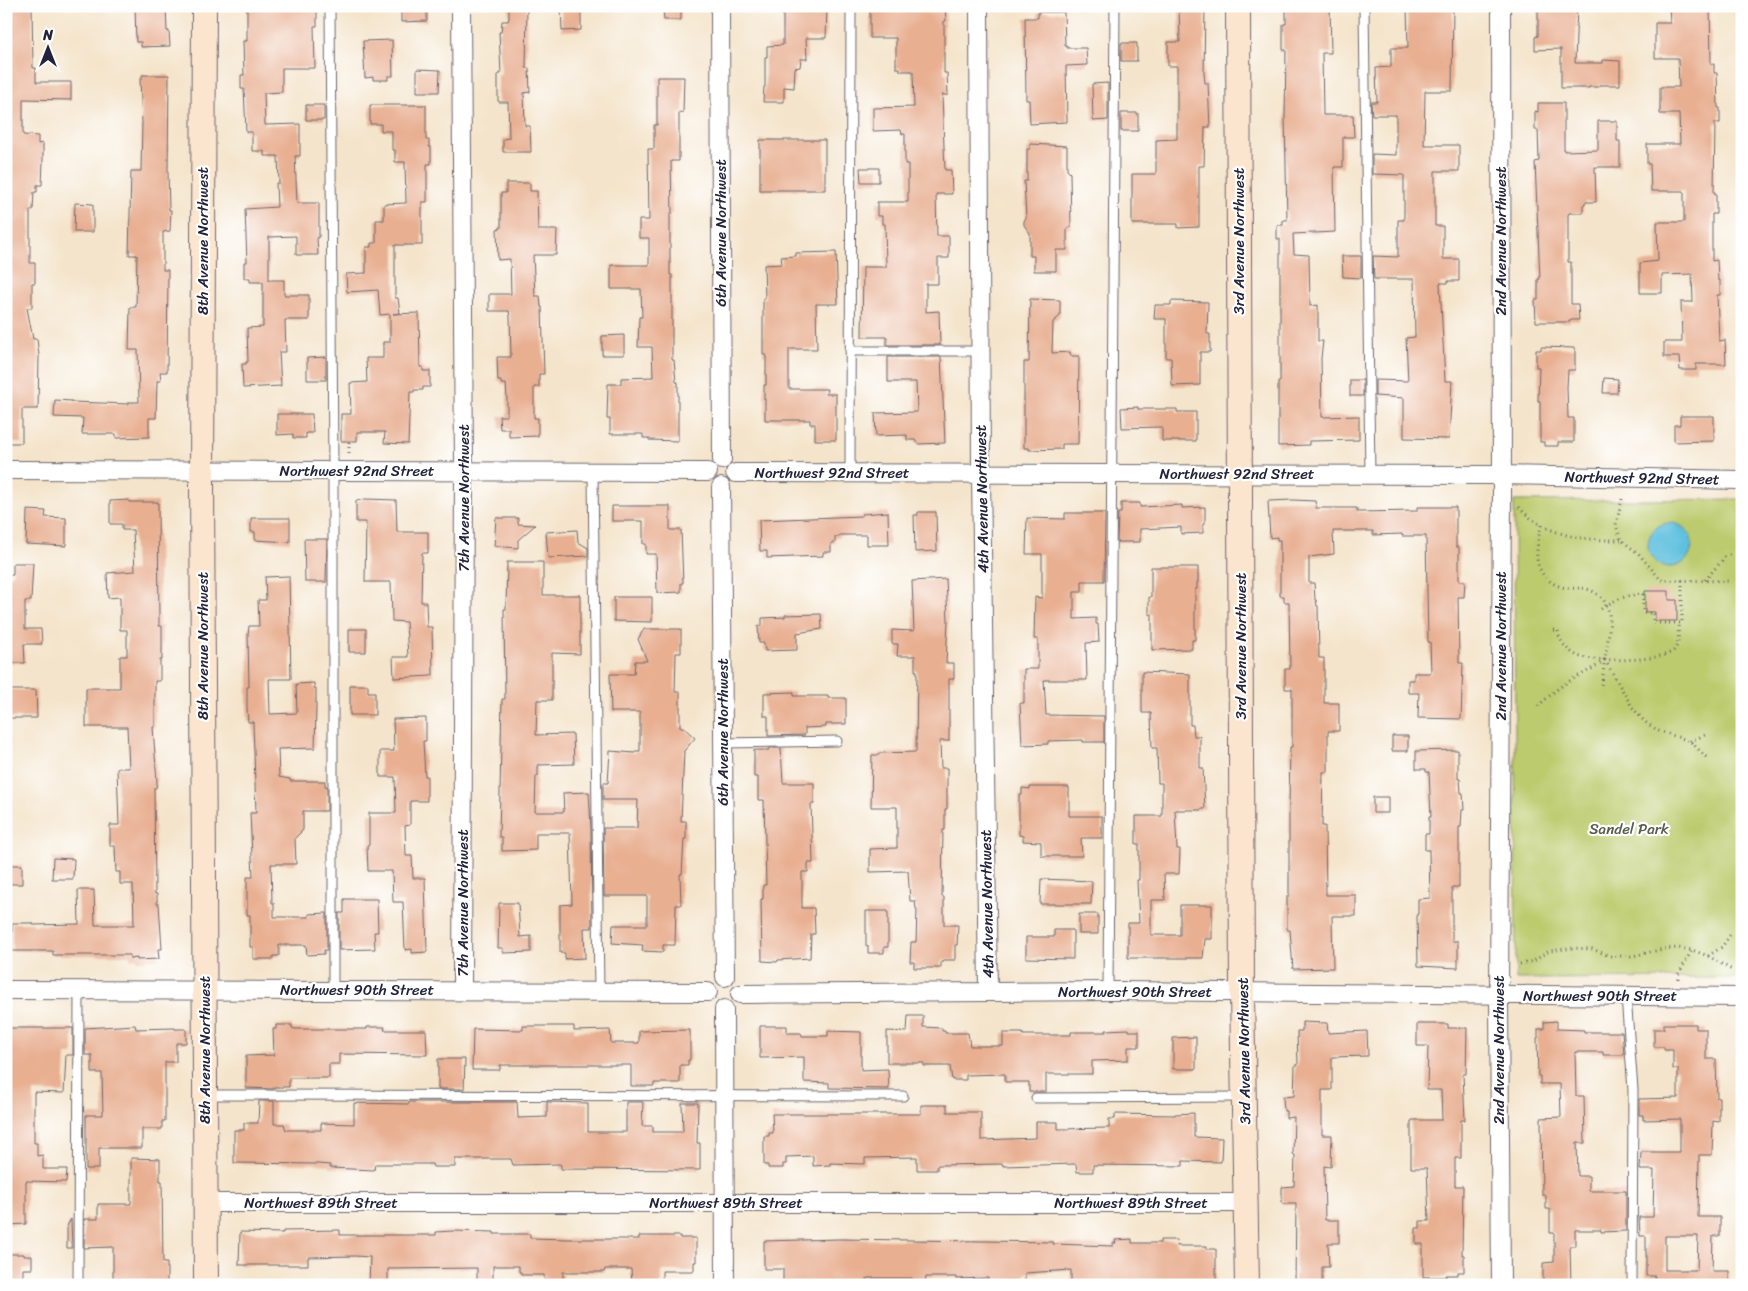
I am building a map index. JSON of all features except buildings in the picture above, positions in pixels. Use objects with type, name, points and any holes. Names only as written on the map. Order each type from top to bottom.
[{"type":"street","name":"8th Avenue Northwest","points":[[204,6],[202,471],[206,1285]]},
{"type":"street","name":"7th Avenue Northwest","points":[[461,6],[464,471],[462,991]]},
{"type":"street","name":"6th Avenue Northwest","points":[[720,6],[722,460]]},
{"type":"street","name":"4th Avenue Northwest","points":[[979,6],[981,474],[988,992]]},
{"type":"street","name":"3rd Avenue Northwest","points":[[1238,6],[1242,993],[1247,1285]]},
{"type":"street","name":"2nd Avenue Northwest","points":[[1500,6],[1502,475],[1499,996],[1501,1285]]},
{"type":"street","points":[[722,460],[731,463],[735,473],[731,483],[721,487],[711,482],[708,472],[711,464],[722,460]]},
{"type":"street","name":"Northwest 92nd Street","points":[[6,470],[708,472]]},
{"type":"street","name":"Northwest 92nd Street","points":[[735,473],[1502,475],[1741,481]]},
{"type":"street","name":"6th Avenue Northwest","points":[[721,487],[725,977]]},
{"type":"street","points":[[725,977],[734,980],[740,994],[736,1004],[732,1007],[717,1008],[712,1004],[708,992],[713,981],[725,977]]},
{"type":"street","name":"Northwest 90th Street","points":[[6,990],[708,992]]},
{"type":"street","name":"Northwest 90th Street","points":[[740,994],[1108,992],[1626,996],[1741,999]]},
{"type":"street","points":[[724,1009],[725,1285]]},
{"type":"street","name":"Northwest 89th Street","points":[[206,1203],[1247,1203]]},
{"type":"lane","points":[[330,6],[333,471],[333,990]]},
{"type":"lane","points":[[850,473],[852,6]]},
{"type":"lane","points":[[1108,992],[1115,6]]},
{"type":"lane","points":[[1364,6],[1370,475]]},
{"type":"lane","points":[[850,350],[981,351]]},
{"type":"lane","points":[[593,472],[599,993]]},
{"type":"lane","points":[[723,743],[837,740]]},
{"type":"lane","points":[[78,1285],[79,990]]},
{"type":"lane","points":[[1626,996],[1633,1090],[1632,1285]]},
{"type":"lane","points":[[205,1095],[903,1096]]},
{"type":"lane","points":[[1036,1098],[1244,1097]]},
{"type":"path","points":[[349,442],[349,460]]},
{"type":"path","points":[[1622,499],[1616,525],[1622,540],[1638,553],[1661,580],[1730,581]]},
{"type":"path","points":[[1517,504],[1527,516],[1541,525],[1562,534],[1605,540],[1622,540]]},
{"type":"path","points":[[1541,525],[1537,556],[1539,567],[1545,577],[1562,587],[1589,590],[1607,605],[1610,617],[1609,637],[1601,685]]},
{"type":"path","points":[[1705,580],[1725,557],[1731,554]]},
{"type":"path","points":[[1601,609],[1630,596],[1644,594],[1643,613],[1653,613],[1653,622],[1682,622],[1682,580]]},
{"type":"path","points":[[1554,630],[1558,630],[1562,644],[1576,655],[1585,658],[1660,657],[1670,654],[1675,650],[1678,643],[1678,622]]},
{"type":"path","points":[[1538,706],[1553,692],[1572,679],[1596,667],[1604,659]]},
{"type":"path","points":[[1604,659],[1632,707],[1645,722],[1659,731],[1690,741],[1707,758]]},
{"type":"path","points":[[1690,741],[1705,735]]},
{"type":"path","points":[[1708,956],[1722,947],[1730,934]]},
{"type":"path","points":[[1520,964],[1534,961],[1549,951],[1573,948],[1592,949],[1610,956],[1633,956],[1663,949],[1678,948],[1692,950],[1708,956],[1732,970]]},
{"type":"path","points":[[1678,979],[1678,974],[1692,950]]},
{"type":"green space","name":"Sandel Park","points":[[1741,499],[1742,978],[1516,979],[1514,501]]},
{"type":"water","points":[[1670,523],[1682,527],[1688,533],[1692,545],[1688,557],[1682,563],[1670,567],[1658,563],[1652,557],[1648,545],[1652,533],[1658,527]]}]
